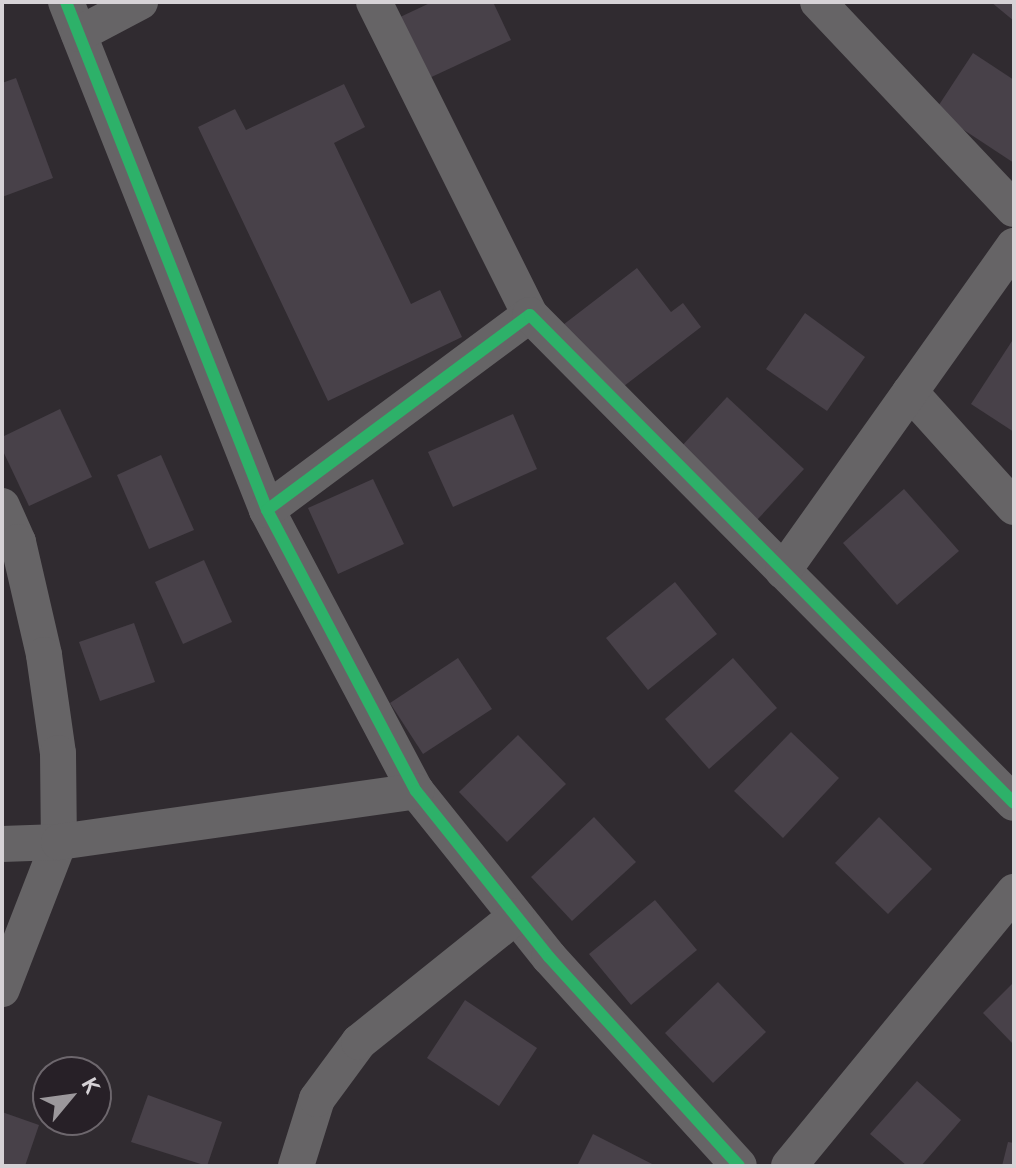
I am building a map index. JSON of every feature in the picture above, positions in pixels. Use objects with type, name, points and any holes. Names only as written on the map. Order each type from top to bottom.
[{"type":"street","points":[[140,2],[72,18],[267,510],[416,791],[516,916],[739,1166]]},
{"type":"street","points":[[374,2],[530,315],[1014,803]]},
{"type":"street","points":[[818,2],[1014,209]]},
{"type":"street","points":[[783,571],[1014,246]]},
{"type":"street","points":[[267,510],[530,315]]},
{"type":"street","points":[[910,392],[1014,507]]},
{"type":"street","points":[[2,506],[18,542],[44,655],[58,753],[59,842],[2,989]]},
{"type":"street","points":[[2,844],[59,842],[416,791]]},
{"type":"street","points":[[789,1166],[1014,892]]},
{"type":"street","points":[[296,1166],[317,1099],[359,1042],[516,916]]},
{"type":"building","points":[[432,2],[493,2],[511,40],[425,80],[396,19]]},
{"type":"building","points":[[991,2],[1014,2],[1014,21]]},
{"type":"building","points":[[973,53],[1014,80],[1014,163],[935,111]]},
{"type":"building","points":[[16,78],[53,178],[2,197],[2,83]]},
{"type":"building","points":[[344,84],[365,127],[334,143],[411,304],[440,290],[462,337],[328,401],[198,127],[235,109],[246,130]]},
{"type":"building","points":[[637,268],[671,312],[683,303],[701,327],[611,396],[559,328]]},
{"type":"building","points":[[805,313],[865,357],[827,411],[766,369]]},
{"type":"building","points":[[1014,338],[1014,432],[971,404]]},
{"type":"building","points":[[727,397],[804,469],[757,520],[680,448]]},
{"type":"building","points":[[60,409],[92,477],[29,506],[2,449],[2,437]]},
{"type":"building","points":[[513,414],[537,469],[453,507],[428,452]]},
{"type":"building","points":[[161,455],[194,530],[149,549],[117,475]]},
{"type":"building","points":[[373,479],[404,544],[338,574],[308,508]]},
{"type":"building","points":[[904,489],[959,551],[897,605],[843,543]]},
{"type":"building","points":[[204,560],[232,622],[183,644],[155,582]]},
{"type":"building","points":[[675,582],[717,634],[648,690],[606,638]]},
{"type":"building","points":[[134,623],[155,682],[100,701],[79,642]]},
{"type":"building","points":[[458,658],[492,709],[423,754],[390,703]]},
{"type":"building","points":[[733,658],[777,708],[709,769],[665,719]]},
{"type":"building","points":[[791,732],[839,778],[783,838],[734,791]]},
{"type":"building","points":[[518,735],[566,784],[507,842],[459,792]]},
{"type":"building","points":[[594,817],[636,862],[572,921],[531,877]]},
{"type":"building","points":[[879,817],[932,869],[888,914],[835,863]]},
{"type":"building","points":[[655,900],[697,950],[631,1005],[589,954]]},
{"type":"building","points":[[718,982],[766,1032],[713,1083],[665,1033]]},
{"type":"building","points":[[1014,982],[1014,1045],[983,1013]]},
{"type":"building","points":[[465,1000],[537,1048],[499,1106],[427,1058]]},
{"type":"building","points":[[917,1081],[961,1120],[921,1166],[907,1166],[870,1134]]},
{"type":"building","points":[[148,1095],[222,1122],[207,1166],[131,1142]]},
{"type":"building","points":[[2,1112],[32,1123],[32,1136],[35,1136],[25,1166],[2,1166]]},
{"type":"building","points":[[593,1134],[656,1166],[577,1166]]},
{"type":"building","points":[[1008,1142],[1014,1143],[1014,1166],[1002,1166]]},
{"type":"cycle path","points":[[66,2],[267,510],[416,791],[549,957],[739,1166]]},
{"type":"cycle path","points":[[267,510],[530,315],[1014,803]]}]
